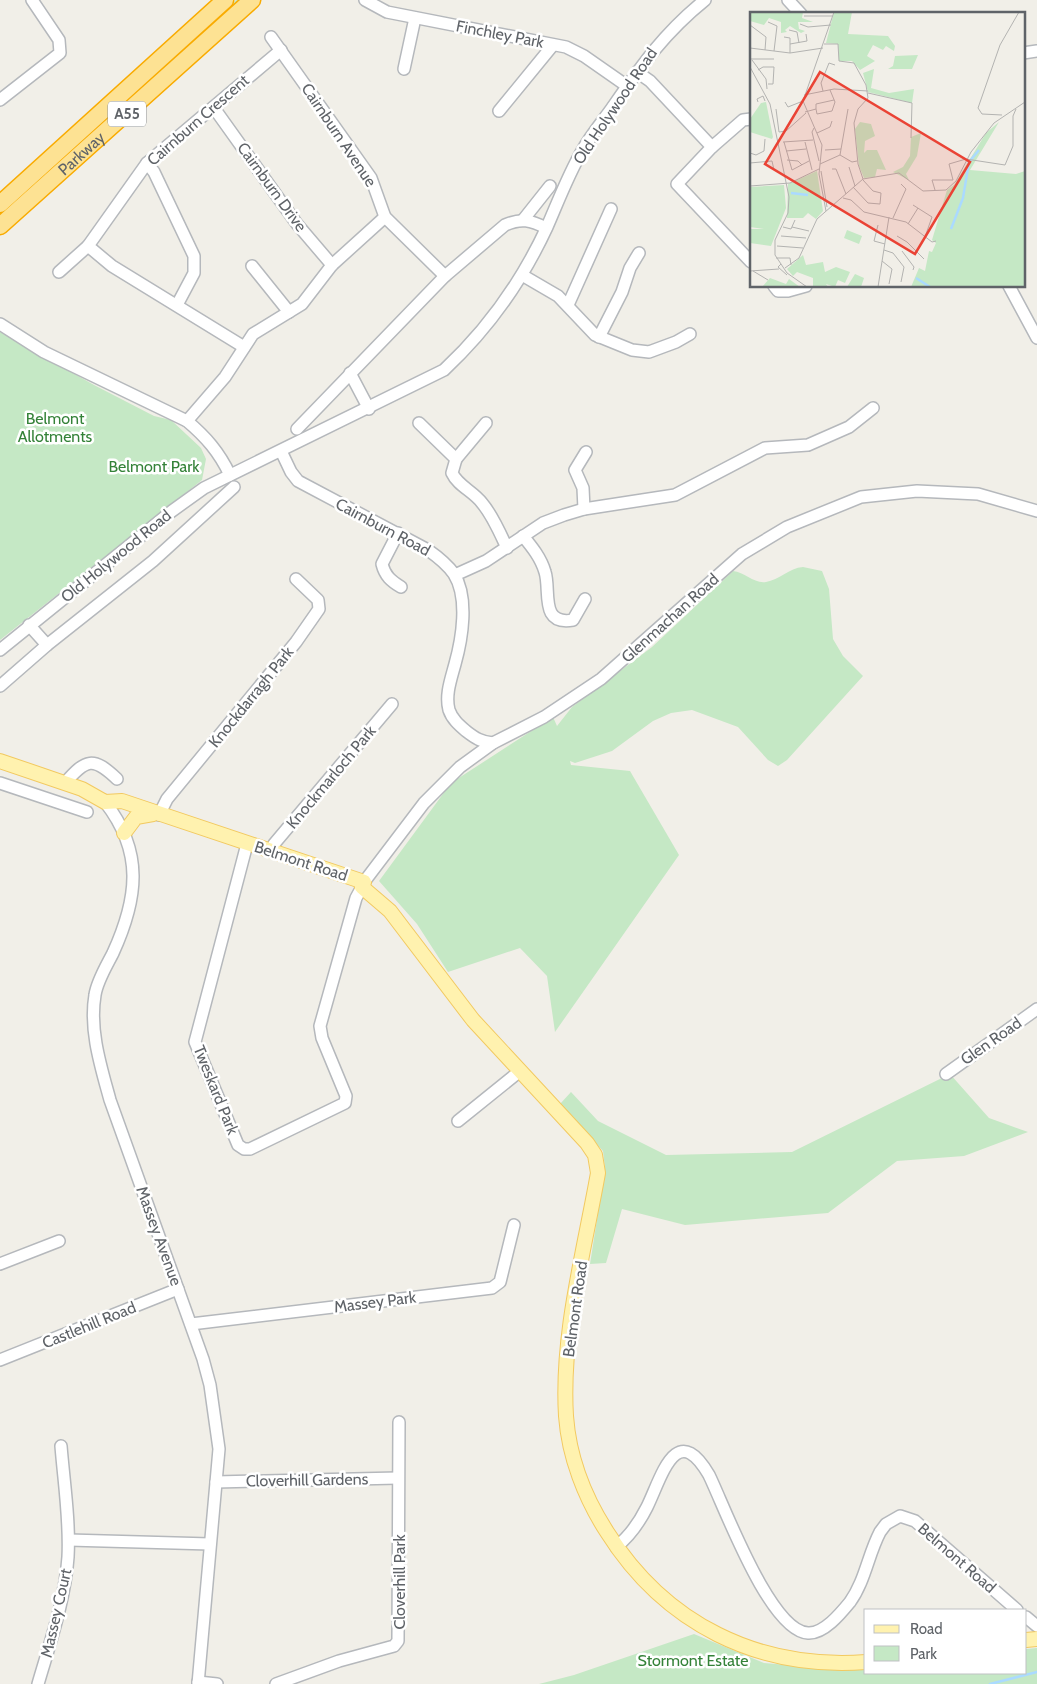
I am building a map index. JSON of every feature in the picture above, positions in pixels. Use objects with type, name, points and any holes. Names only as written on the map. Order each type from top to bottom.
[{"type":"highway","name":"Parkway","points":[[0,204],[226,0]]},
{"type":"highway","name":"Parkway","points":[[0,226],[252,0]]},
{"type":"main road","name":"Belmont Road","points":[[0,761],[82,789],[105,802],[122,802],[363,884],[390,911],[473,1020],[587,1143],[597,1163],[598,1173],[570,1332],[566,1390],[567,1418],[574,1456],[584,1489],[598,1518],[616,1547]]},
{"type":"main road","points":[[124,833],[136,816],[146,814],[159,815]]},
{"type":"main road","points":[[616,1547],[644,1581],[665,1600],[688,1618],[734,1643],[780,1657],[813,1663],[864,1662]]},
{"type":"street","points":[[0,100],[60,53],[59,40],[32,0]]},
{"type":"street","name":"Finchley Park","points":[[365,0],[387,12],[574,50],[627,86]]},
{"type":"street","name":"Old Holywood Road","points":[[0,650],[172,511],[204,488],[444,370],[473,341],[522,274],[546,228],[582,150],[627,86],[662,39],[679,21],[705,0]]},
{"type":"street","points":[[788,0],[799,12]]},
{"type":"street","points":[[404,69],[415,18]]},
{"type":"street","name":"Cairnburn Avenue","points":[[271,36],[371,178],[385,217],[445,276]]},
{"type":"street","points":[[499,111],[553,45]]},
{"type":"street","name":"Cairnburn Crescent","points":[[59,272],[88,246],[147,163],[281,50]]},
{"type":"street","points":[[1024,53],[1037,51]]},
{"type":"street","points":[[637,72],[650,81],[712,148]]},
{"type":"street","name":"Cairnburn Drive","points":[[214,108],[297,224],[332,265]]},
{"type":"street","points":[[750,119],[743,120],[677,184],[750,261]]},
{"type":"street","points":[[147,163],[154,172],[194,256],[194,273],[177,305]]},
{"type":"street","points":[[523,220],[550,186]]},
{"type":"street","points":[[568,305],[611,208]]},
{"type":"street","points":[[187,421],[225,378],[253,334],[302,304],[332,265],[385,217]]},
{"type":"street","points":[[296,429],[445,276],[505,225],[523,220],[532,220],[546,228]]},
{"type":"street","points":[[88,246],[112,266],[244,347]]},
{"type":"street","points":[[599,338],[622,292],[630,268],[639,253]]},
{"type":"street","points":[[252,266],[289,312]]},
{"type":"street","points":[[522,274],[545,287],[568,305],[599,338],[632,350],[649,352],[676,342],[690,334]]},
{"type":"street","points":[[776,288],[778,291],[788,291],[799,288]]},
{"type":"street","points":[[1009,288],[1037,338]]},
{"type":"street","points":[[0,324],[44,352],[187,421],[207,438],[218,452],[230,475]]},
{"type":"street","points":[[350,373],[368,409]]},
{"type":"street","points":[[493,743],[481,742],[473,736],[455,722],[449,710],[448,691],[460,647],[463,623],[462,607],[455,575],[486,561],[543,523],[584,509],[675,495],[765,448],[808,445],[849,426],[873,408]]},
{"type":"street","points":[[419,423],[456,459]]},
{"type":"street","points":[[486,423],[456,459],[452,473],[456,480],[471,490],[483,504],[507,548]]},
{"type":"street","name":"Cairnburn Road","points":[[281,450],[291,472],[298,481],[398,533],[442,560],[455,575]]},
{"type":"street","points":[[584,509],[583,488],[575,470],[586,452]]},
{"type":"street","name":"Old Holywood Road","points":[[0,686],[47,645],[153,561],[202,519],[234,486]]},
{"type":"street","points":[[204,488],[215,504]]},
{"type":"street","name":"Glenmachan Road","points":[[363,884],[424,803],[460,767],[493,743],[544,717],[602,679],[742,554],[787,527],[861,497],[917,491],[978,494],[1037,511]]},
{"type":"street","points":[[398,533],[382,564],[384,573],[391,581],[401,587]]},
{"type":"street","points":[[523,536],[536,552],[546,574],[548,606],[555,618],[564,621],[573,620],[586,599]]},
{"type":"street","name":"Knockdarragh Park","points":[[159,815],[167,799],[296,642],[319,609],[318,600],[296,579]]},
{"type":"street","points":[[29,625],[47,645]]},
{"type":"street","name":"Knockmarloch Park","points":[[271,852],[274,844],[392,704]]},
{"type":"street","points":[[65,783],[78,768],[89,763],[100,765],[117,779]]},
{"type":"street","points":[[0,784],[87,812]]},
{"type":"street","name":"Massey Avenue","points":[[105,802],[124,833],[133,865],[134,889],[128,916],[95,993],[94,1026],[99,1060],[110,1100],[191,1324],[211,1392],[219,1449],[198,1683]]},
{"type":"street","name":"Tweskard Park","points":[[247,844],[195,1042],[238,1145],[244,1149],[250,1149],[345,1103],[346,1096],[322,1038],[320,1026],[356,898],[363,884]]},
{"type":"street","name":"Glen Road","points":[[946,1074],[1037,1010]]},
{"type":"street","points":[[458,1121],[520,1071]]},
{"type":"street","name":"Massey Park","points":[[191,1324],[492,1288],[500,1282],[514,1225]]},
{"type":"street","points":[[0,1264],[59,1241]]},
{"type":"street","name":"Castlehill Road","points":[[0,1360],[178,1290]]},
{"type":"street","name":"Cloverhill Park","points":[[276,1684],[339,1661],[394,1646],[398,1641],[399,1422]]},
{"type":"street","name":"Massey Court","points":[[38,1684],[56,1625],[68,1560],[61,1446]]},
{"type":"street","name":"Belmont Road","points":[[616,1547],[628,1536],[639,1521],[668,1460],[681,1453],[689,1453],[701,1462],[709,1475],[764,1594],[783,1618],[802,1632],[809,1634],[821,1629],[842,1611],[856,1593],[880,1532],[886,1524],[900,1516],[915,1521],[1016,1609]]},
{"type":"street","name":"Cloverhill Gardens","points":[[216,1482],[398,1478]]},
{"type":"street","points":[[68,1540],[210,1544]]},
{"type":"street","points":[[1027,1618],[1037,1626]]},
{"type":"street","points":[[198,1683],[217,1684]]},
{"type":"green space","points":[[236,0],[244,0],[0,218],[0,214]]},
{"type":"green space","points":[[0,332],[94,385],[154,416],[171,420],[201,448],[206,459],[202,480],[0,640]]},
{"type":"green space","points":[[803,567],[822,571],[829,589],[833,639],[843,656],[863,676],[787,760],[778,766],[768,760],[738,727],[692,710],[671,713],[653,721],[612,751],[575,763],[570,761],[571,765],[630,771],[679,855],[555,1032],[547,976],[520,948],[448,972],[417,924],[379,881],[451,783],[553,717],[557,726],[572,707],[652,647],[733,571],[742,573],[757,581],[766,582],[793,569]]},
{"type":"green space","points":[[950,1074],[989,1118],[1028,1132],[964,1156],[897,1161],[828,1213],[685,1225],[622,1209],[606,1263],[590,1264],[605,1168],[603,1151],[560,1104],[571,1092],[598,1121],[666,1155],[792,1152]]},
{"type":"green space","name":"Stormont Estate","points":[[694,1634],[764,1663],[845,1670],[864,1668],[864,1674],[1027,1674],[1027,1649],[1037,1648],[1037,1684],[539,1684],[574,1675]]},
{"type":"waterway","points":[[990,1684],[1037,1672]]},
{"type":"park label","name":"Belmont Allotments","points":[[55,427]]},
{"type":"park label","name":"Belmont Park","points":[[154,466]]}]
